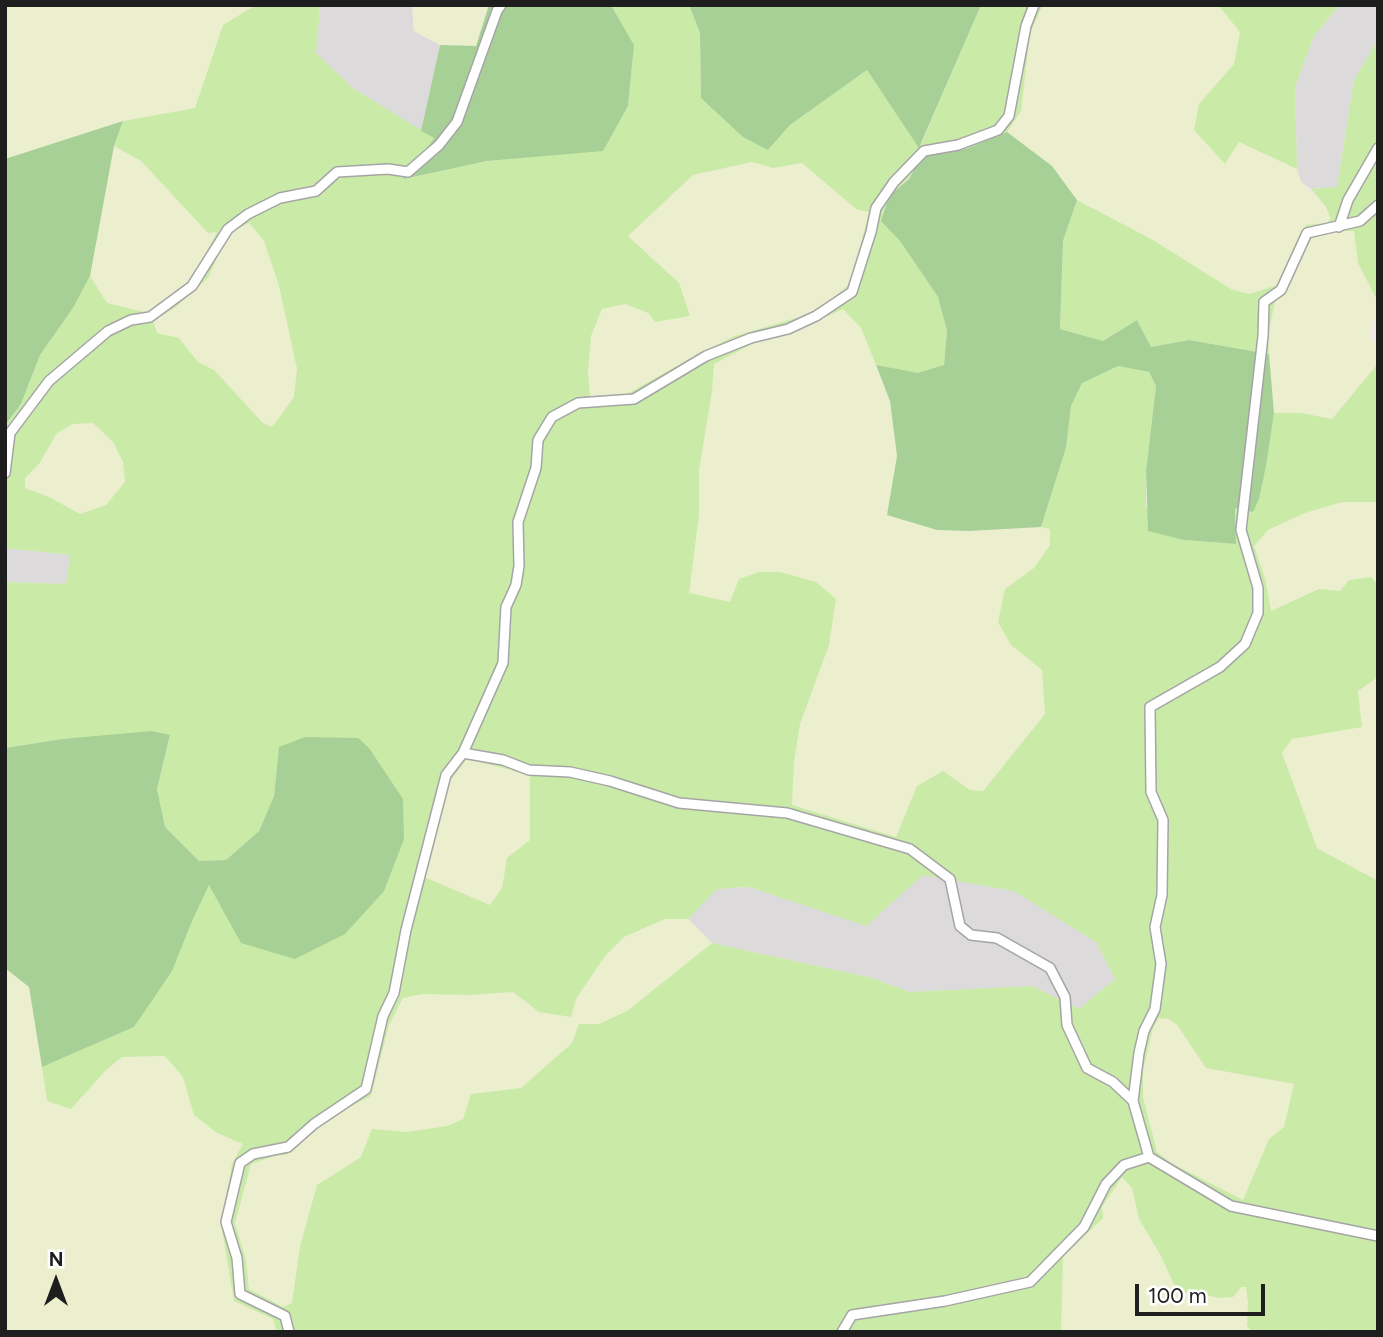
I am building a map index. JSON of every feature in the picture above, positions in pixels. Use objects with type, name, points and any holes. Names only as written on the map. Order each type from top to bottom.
[{"type":"street","points":[[5,473],[10,433],[49,381],[108,331],[131,320],[150,317],[192,286],[228,229],[248,214],[280,198],[316,191],[337,173],[388,169],[408,173],[439,145],[457,122],[501,5]]},
{"type":"street","points":[[289,1332],[285,1316],[240,1294],[237,1258],[226,1222],[240,1163],[253,1154],[288,1147],[314,1124],[366,1089],[383,1016],[394,993],[406,930],[446,775],[463,753],[503,663],[506,607],[516,585],[519,566],[517,522],[536,468],[538,440],[552,417],[578,403],[634,399],[706,356],[751,338],[788,329],[816,316],[852,292],[872,232],[876,208],[894,182],[925,150],[958,145],[998,130],[1009,116],[1026,26],[1034,5]]},
{"type":"street","points":[[1339,227],[1348,200],[1378,148]]},
{"type":"street","points":[[1378,205],[1360,221],[1307,233],[1281,290],[1264,302],[1263,336],[1241,530],[1258,588],[1258,613],[1245,644],[1220,667],[1150,707],[1151,792],[1163,820],[1162,895],[1155,927],[1161,964],[1155,1009],[1144,1031],[1139,1053],[1133,1101],[1149,1157],[1231,1206],[1378,1236]]},
{"type":"street","points":[[463,753],[503,760],[529,769],[570,772],[610,781],[680,803],[787,813],[911,849],[950,879],[960,926],[971,935],[996,938],[1050,968],[1065,997],[1066,1025],[1087,1068],[1113,1082],[1133,1101]]},
{"type":"street","points":[[842,1332],[852,1315],[944,1301],[1030,1282],[1084,1227],[1106,1184],[1124,1165],[1149,1157]]},
{"type":"shaded area","points":[[412,5],[414,31],[440,45],[421,131],[354,89],[315,53],[320,7]]},
{"type":"shaded area","points":[[1340,5],[1378,5],[1378,40],[1354,80],[1337,187],[1311,189],[1301,182],[1297,169],[1295,87],[1314,36]]},
{"type":"shaded area","points":[[5,548],[70,555],[66,584],[5,582]]},
{"type":"shaded area","points":[[923,874],[1015,891],[1096,942],[1115,979],[1079,1009],[1032,986],[910,992],[872,978],[712,943],[688,919],[717,889],[749,887],[866,925]]},
{"type":"green space","points":[[5,5],[256,5],[223,25],[195,108],[123,121],[5,159]]},
{"type":"green space","points":[[256,5],[320,7],[316,53],[354,89],[434,138],[422,156],[408,165],[405,179],[487,161],[603,150],[628,106],[634,45],[611,5],[689,5],[700,33],[701,98],[768,150],[790,125],[867,70],[920,147],[981,5],[1043,5],[1030,33],[1021,111],[1007,132],[966,149],[929,154],[889,196],[881,220],[900,241],[938,297],[947,331],[944,365],[918,374],[876,365],[861,328],[843,309],[792,333],[754,343],[714,364],[699,471],[699,515],[689,593],[730,602],[739,579],[759,572],[780,572],[816,582],[836,599],[829,645],[800,724],[794,762],[792,805],[896,837],[917,786],[943,771],[970,790],[983,791],[1045,714],[1042,670],[1011,645],[998,622],[1005,589],[1034,568],[1050,545],[1050,529],[1041,527],[1066,448],[1071,406],[1082,382],[1118,366],[1149,372],[1156,386],[1146,471],[1146,506],[1184,540],[1236,544],[1235,507],[1259,499],[1274,413],[1301,413],[1332,419],[1376,366],[1378,346],[1378,502],[1342,502],[1305,513],[1268,530],[1254,546],[1265,578],[1271,611],[1319,589],[1340,591],[1349,580],[1371,577],[1378,585],[1378,677],[1358,691],[1362,727],[1292,739],[1282,753],[1317,848],[1378,881],[1378,1332],[1330,1332],[1328,1329],[1321,1332],[1253,1332],[1247,1326],[1246,1287],[1241,1287],[1233,1297],[1178,1293],[1161,1256],[1139,1219],[1132,1188],[1122,1177],[1102,1207],[1103,1218],[1063,1257],[1061,1332],[277,1332],[273,1319],[234,1301],[221,1224],[232,1164],[243,1144],[217,1133],[194,1115],[183,1077],[165,1056],[122,1057],[105,1071],[71,1109],[47,1101],[42,1067],[134,1027],[209,885],[295,959],[279,748],[274,796],[259,831],[226,860],[199,861],[165,827],[157,789],[170,736],[62,739],[5,748],[5,582],[66,584],[70,555],[5,548],[5,425],[21,404],[40,355],[73,308],[90,276],[107,303],[148,313],[184,288],[195,273],[217,232],[208,233],[141,161],[114,146],[123,121],[195,108],[223,25]],"holes":[[[752,162],[773,168],[802,163],[856,209],[869,212],[851,283],[816,312],[735,336],[627,394],[590,396],[588,371],[591,336],[602,309],[625,304],[648,313],[655,322],[690,316],[679,283],[628,236],[693,175]],[[249,223],[264,241],[279,286],[297,369],[294,397],[272,427],[262,422],[214,370],[198,362],[179,338],[157,333],[153,321],[176,307],[208,278],[222,247],[235,230]],[[93,423],[113,442],[123,462],[125,482],[106,505],[80,514],[49,497],[25,488],[25,478],[39,464],[57,433],[73,424]],[[467,759],[530,775],[530,840],[507,858],[502,888],[490,905],[424,877],[449,782]],[[923,875],[1014,891],[1096,942],[1115,979],[1079,1009],[1032,986],[910,992],[872,978],[712,943],[627,1011],[599,1024],[579,1024],[572,1043],[521,1088],[471,1094],[463,1119],[447,1126],[407,1132],[372,1129],[361,1157],[317,1185],[300,1246],[292,1303],[283,1307],[249,1289],[246,1260],[235,1223],[251,1164],[286,1155],[328,1118],[371,1096],[389,1025],[403,998],[422,994],[513,992],[539,1012],[571,1017],[576,999],[605,956],[624,937],[665,919],[688,919],[717,889],[749,887],[866,926]],[[1159,1018],[1169,1019],[1177,1025],[1206,1068],[1294,1084],[1284,1127],[1269,1139],[1243,1200],[1171,1163],[1157,1152],[1143,1097],[1143,1071],[1153,1028]]]},
{"type":"green space","points":[[412,5],[489,5],[476,47],[440,45],[414,31]]},
{"type":"green space","points":[[489,5],[611,5],[634,45],[628,106],[603,151],[487,161],[404,179],[408,165],[422,156],[434,138],[421,131],[440,45],[476,46]]},
{"type":"green space","points":[[689,5],[981,5],[919,148],[867,70],[790,125],[768,150],[743,137],[701,98],[700,33]]},
{"type":"green space","points":[[1043,5],[1218,5],[1240,32],[1234,64],[1199,104],[1225,164],[1239,142],[1297,169],[1301,182],[1326,207],[1331,219],[1326,223],[1306,226],[1278,285],[1249,294],[1231,289],[1153,240],[1077,200],[1051,166],[1007,132],[1021,111],[1030,33]]},
{"type":"green space","points":[[1218,5],[1340,5],[1314,36],[1295,87],[1297,169],[1239,142],[1225,164],[1194,130],[1199,104],[1234,64],[1240,32]]},
{"type":"green space","points":[[1378,40],[1378,302],[1358,263],[1354,231],[1337,231],[1311,239],[1287,289],[1275,301],[1268,336],[1269,354],[1189,340],[1151,347],[1137,320],[1103,341],[1060,329],[1063,241],[1077,200],[1153,240],[1231,289],[1249,294],[1278,285],[1306,225],[1326,223],[1331,219],[1326,207],[1311,189],[1337,187],[1354,80]]},
{"type":"green space","points":[[123,121],[114,146],[90,276],[73,308],[40,355],[21,404],[5,425],[5,159]]},
{"type":"green space","points":[[1007,132],[1052,166],[1077,200],[1063,241],[1060,329],[1103,341],[1137,320],[1151,347],[1189,340],[1269,354],[1274,413],[1266,466],[1259,499],[1253,512],[1235,508],[1236,544],[1184,540],[1148,531],[1146,471],[1156,386],[1149,372],[1118,366],[1082,383],[1071,406],[1066,448],[1041,527],[937,530],[887,515],[897,456],[890,401],[876,365],[918,373],[944,365],[947,331],[938,297],[900,241],[881,221],[889,196],[909,179],[915,168],[929,154],[966,149]]},
{"type":"green space","points":[[114,146],[141,161],[208,232],[217,232],[184,288],[149,314],[107,303],[90,276]]},
{"type":"green space","points":[[753,162],[773,168],[802,163],[856,209],[869,212],[851,283],[816,312],[735,336],[628,394],[590,396],[588,371],[591,335],[602,309],[625,304],[648,313],[679,283],[628,236],[693,175]]},
{"type":"green space","points":[[248,223],[264,240],[279,286],[297,369],[294,397],[272,427],[262,422],[214,371],[198,362],[179,338],[157,333],[153,321],[176,307],[208,278],[222,247],[235,230]]},
{"type":"green space","points":[[1354,230],[1358,263],[1378,302],[1378,312],[1371,323],[1369,336],[1377,346],[1376,366],[1331,419],[1301,413],[1274,413],[1268,336],[1275,301],[1287,289],[1311,239],[1337,231]]},
{"type":"green space","points":[[843,309],[861,328],[890,401],[897,456],[887,515],[937,530],[1050,528],[1050,545],[1034,568],[1005,589],[1011,645],[1042,670],[1045,714],[983,791],[970,790],[943,771],[917,786],[896,837],[792,805],[794,762],[800,724],[829,645],[730,602],[689,594],[699,515],[699,471],[712,391],[713,364],[754,343],[792,333]]},
{"type":"green space","points":[[94,423],[113,442],[123,462],[125,482],[106,505],[80,514],[49,497],[25,488],[25,478],[39,464],[57,433],[73,424]]},
{"type":"green space","points":[[1342,502],[1378,502],[1378,585],[1370,577],[1340,591],[1319,589],[1271,612],[1265,578],[1254,546],[1268,530],[1305,513]]},
{"type":"green space","points":[[1378,677],[1378,881],[1317,848],[1282,752],[1292,739],[1362,727],[1358,691]]},
{"type":"green space","points":[[152,731],[170,735],[157,789],[165,827],[199,861],[226,860],[259,831],[274,796],[279,747],[305,737],[358,738],[369,748],[403,799],[404,839],[384,891],[345,934],[295,959],[241,943],[209,885],[172,971],[134,1027],[42,1067],[29,987],[5,968],[5,748],[62,739]]},
{"type":"green space","points":[[467,759],[530,775],[530,840],[507,858],[502,889],[490,905],[424,877],[449,782]]},
{"type":"green space","points":[[665,919],[688,919],[712,943],[627,1011],[599,1024],[579,1024],[572,1043],[521,1088],[472,1094],[463,1119],[447,1126],[407,1132],[372,1129],[361,1157],[317,1185],[300,1246],[292,1304],[283,1307],[249,1289],[246,1260],[235,1223],[251,1164],[286,1155],[328,1118],[371,1096],[389,1025],[403,998],[422,994],[513,992],[539,1012],[570,1017],[576,999],[605,956],[624,937]]},
{"type":"green space","points":[[5,968],[29,987],[48,1101],[105,1071],[123,1057],[165,1056],[183,1077],[194,1115],[217,1133],[243,1144],[232,1164],[230,1272],[234,1301],[273,1319],[277,1332],[5,1332]]},
{"type":"green space","points":[[1159,1018],[1169,1019],[1177,1025],[1206,1068],[1294,1084],[1284,1127],[1269,1139],[1243,1201],[1171,1163],[1157,1152],[1143,1097],[1143,1071],[1153,1028]]},
{"type":"green space","points":[[1122,1177],[1132,1188],[1139,1219],[1161,1256],[1178,1293],[1190,1292],[1219,1298],[1241,1287],[1247,1287],[1247,1326],[1253,1332],[1061,1332],[1063,1257],[1103,1218],[1102,1207]]}]
